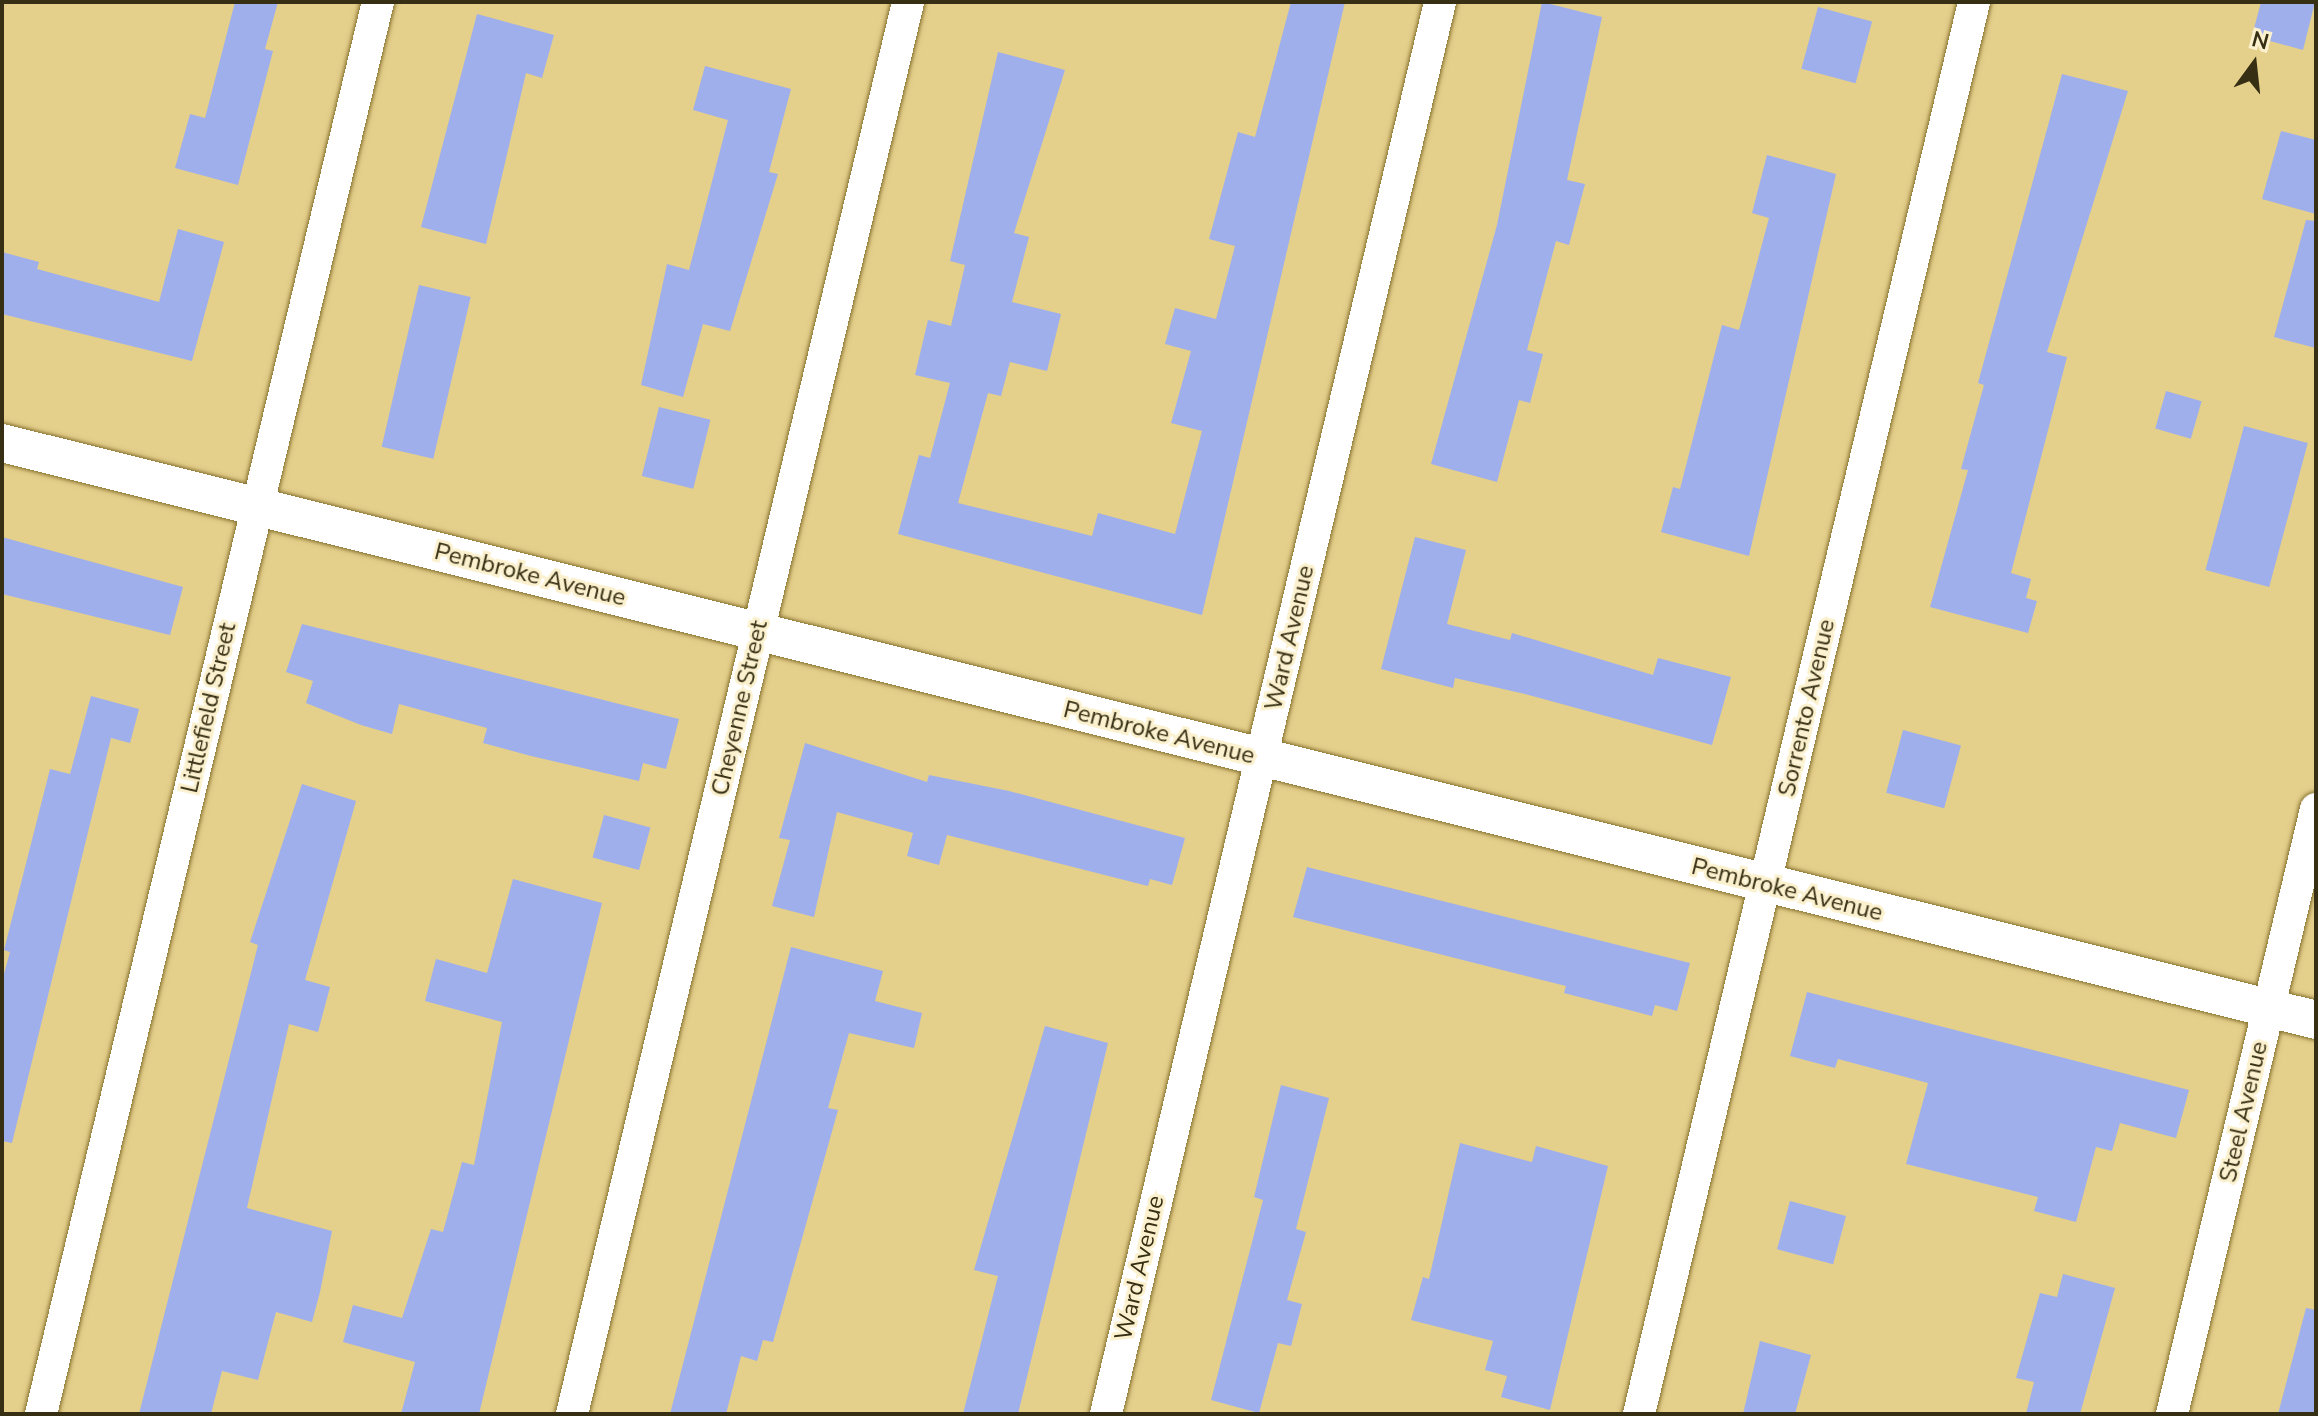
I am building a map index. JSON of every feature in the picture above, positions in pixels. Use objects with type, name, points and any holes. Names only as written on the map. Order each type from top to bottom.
[{"type":"street","name":"Littlefield Street","points":[[41,1414],[378,2]]},
{"type":"street","name":"Cheyenne Street","points":[[572,1414],[908,2]]},
{"type":"street","name":"Ward Avenue","points":[[1106,1414],[1440,2]]},
{"type":"street","name":"Sorrento Avenue","points":[[1639,1414],[1974,2]]},
{"type":"street","name":"Pembroke Avenue","points":[[2,443],[2316,1020]]},
{"type":"street","name":"Steel Avenue","points":[[2172,1414],[2316,809]]},
{"type":"building","points":[[235,2],[278,2],[265,49],[273,51],[238,185],[175,168],[190,114],[205,118]]},
{"type":"building","points":[[1291,2],[1345,2],[1202,615],[898,534],[919,455],[930,458],[950,383],[915,375],[928,320],[951,326],[965,265],[950,261],[998,52],[1065,70],[1014,233],[1029,237],[1012,302],[1061,314],[1047,371],[1010,362],[1001,396],[988,393],[958,503],[1092,536],[1098,513],[1175,534],[1202,431],[1171,423],[1191,351],[1165,344],[1175,308],[1216,319],[1235,246],[1209,239],[1238,132],[1255,137]]},
{"type":"building","points":[[1542,2],[1602,17],[1567,180],[1585,184],[1569,245],[1556,241],[1527,350],[1543,354],[1530,403],[1519,400],[1497,482],[1431,464],[1497,225]]},
{"type":"building","points":[[2261,2],[2315,2],[2303,50],[2252,36]]},
{"type":"building","points":[[1818,7],[1872,21],[1856,83],[1801,69]]},
{"type":"building","points":[[477,14],[554,35],[542,78],[526,73],[486,244],[421,227]]},
{"type":"building","points":[[705,66],[791,89],[769,172],[778,174],[730,331],[703,324],[683,397],[641,385],[667,264],[689,270],[728,120],[693,110]]},
{"type":"building","points":[[2062,74],[2128,91],[2047,352],[2067,357],[2011,573],[2031,579],[2026,598],[2037,601],[2028,633],[1930,607],[1968,470],[1961,469],[1984,385],[1978,383]]},
{"type":"building","points":[[2281,131],[2316,140],[2316,214],[2262,199]]},
{"type":"building","points":[[1767,155],[1836,174],[1749,556],[1661,532],[1673,487],[1680,489],[1722,325],[1739,330],[1769,218],[1752,213]]},
{"type":"building","points":[[2306,220],[2316,221],[2316,348],[2274,337]]},
{"type":"building","points":[[178,229],[224,242],[192,361],[2,314],[2,252],[39,262],[37,269],[159,302]]},
{"type":"building","points":[[419,285],[471,297],[433,459],[382,447]]},
{"type":"building","points":[[2166,391],[2202,401],[2191,439],[2155,428]]},
{"type":"building","points":[[659,407],[710,420],[693,489],[642,476]]},
{"type":"building","points":[[2244,426],[2308,443],[2269,587],[2205,570]]},
{"type":"building","points":[[2,537],[183,587],[170,635],[2,594]]},
{"type":"building","points":[[1415,537],[1466,550],[1447,624],[1510,640],[1512,633],[1653,675],[1658,658],[1731,677],[1712,745],[1525,694],[1455,678],[1453,688],[1381,669]]},
{"type":"building","points":[[302,624],[679,719],[666,769],[643,763],[639,781],[531,756],[483,743],[487,728],[399,704],[392,734],[361,725],[306,703],[313,681],[286,672]]},
{"type":"building","points":[[91,696],[139,709],[130,743],[111,738],[12,1143],[2,1141],[2,981],[10,952],[4,950],[50,769],[70,774]]},
{"type":"building","points":[[1903,730],[1961,746],[1944,808],[1886,793]]},
{"type":"building","points":[[805,743],[927,782],[929,775],[1009,791],[1185,838],[1172,885],[1150,879],[1148,886],[947,835],[939,865],[907,856],[913,833],[837,812],[814,917],[772,906],[790,840],[779,838]]},
{"type":"building","points":[[302,784],[356,801],[305,980],[330,987],[318,1032],[289,1024],[247,1208],[332,1231],[320,1292],[312,1322],[276,1312],[258,1380],[222,1371],[211,1414],[139,1414],[258,945],[250,942]]},
{"type":"building","points":[[604,815],[650,827],[639,870],[593,858]]},
{"type":"building","points":[[1307,867],[1690,963],[1677,1011],[1655,1005],[1652,1016],[1564,993],[1566,986],[1293,917]]},
{"type":"building","points":[[513,879],[602,903],[479,1414],[401,1414],[415,1362],[343,1342],[353,1305],[402,1318],[431,1229],[443,1232],[462,1162],[474,1165],[502,1022],[425,1001],[436,959],[487,973]]},
{"type":"building","points":[[791,947],[883,971],[875,1001],[922,1013],[914,1048],[849,1033],[828,1108],[838,1110],[773,1342],[763,1340],[757,1361],[741,1356],[726,1414],[670,1414]]},
{"type":"building","points":[[1807,992],[2189,1090],[2176,1138],[2120,1123],[2112,1151],[2096,1147],[2076,1222],[2034,1211],[2038,1197],[1906,1164],[1928,1083],[1838,1059],[1835,1068],[1790,1056]]},
{"type":"building","points":[[1045,1026],[1108,1043],[1018,1414],[963,1414],[998,1276],[974,1270]]},
{"type":"building","points":[[1281,1085],[1329,1098],[1296,1229],[1306,1232],[1287,1300],[1302,1304],[1291,1346],[1278,1343],[1259,1413],[1211,1400],[1263,1200],[1254,1197]]},
{"type":"building","points":[[1460,1143],[1532,1162],[1536,1146],[1608,1166],[1550,1410],[1501,1397],[1507,1376],[1485,1370],[1493,1341],[1411,1320],[1423,1277],[1429,1279]]},
{"type":"building","points":[[1790,1201],[1846,1216],[1833,1264],[1777,1249]]},
{"type":"building","points":[[2063,1274],[2115,1288],[2080,1414],[2026,1414],[2034,1382],[2016,1378],[2040,1293],[2057,1297]]},
{"type":"building","points":[[2306,1308],[2316,1310],[2316,1414],[2278,1414]]},
{"type":"building","points":[[1760,1341],[1811,1355],[1795,1414],[1743,1414]]}]
